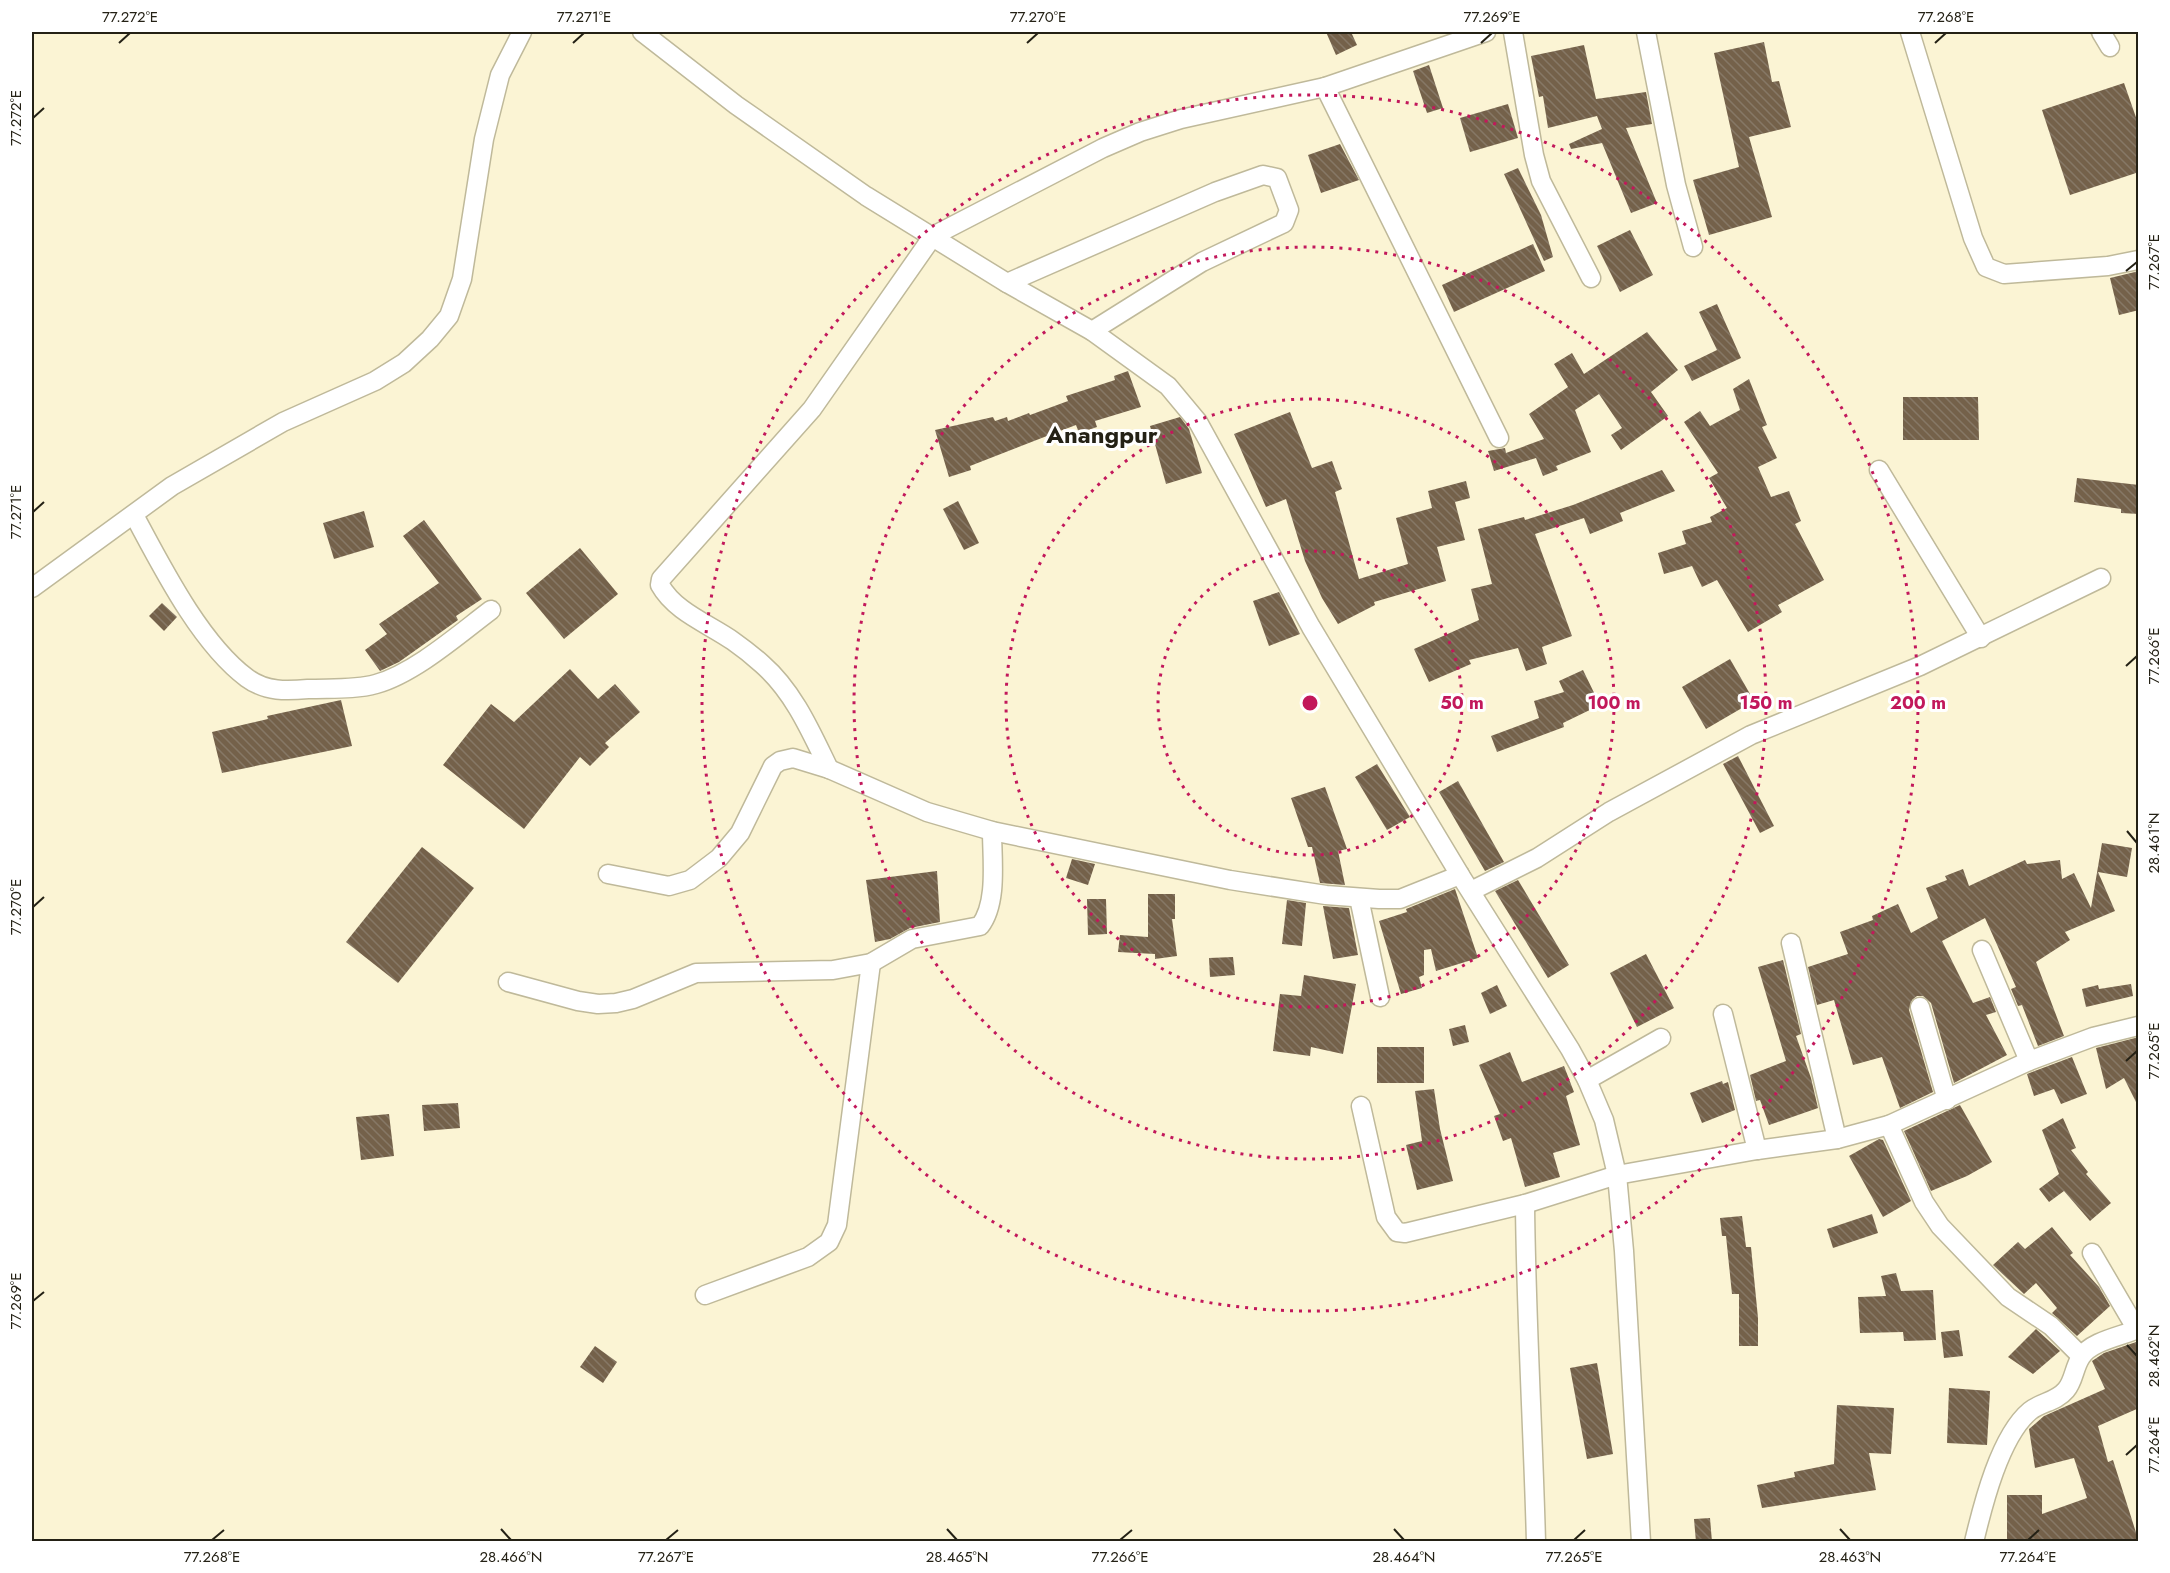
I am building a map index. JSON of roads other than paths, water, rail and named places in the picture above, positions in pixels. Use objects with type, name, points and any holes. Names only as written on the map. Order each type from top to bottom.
[{"type":"street","points":[[32,588],[172,486],[283,422],[375,381],[404,363],[430,339],[449,316],[462,279],[484,140],[500,75],[522,32]]},
{"type":"street","points":[[642,32],[736,105],[866,196],[1007,283],[1092,331],[1168,386],[1198,422],[1294,597],[1460,875],[1587,1080],[1608,1131],[1617,1175],[1629,1321],[1641,1542]]},
{"type":"street","points":[[829,769],[804,718],[777,679],[734,641],[693,616],[671,599],[660,585],[661,579],[812,409],[933,236],[1103,148],[1140,132],[1181,119],[1325,87],[1486,32]]},
{"type":"street","points":[[1513,32],[1541,181],[1591,278]]},
{"type":"street","points":[[1646,32],[1676,185],[1693,247]]},
{"type":"street","points":[[1910,32],[1965,215],[1980,258],[1986,267],[2004,274],[2108,266],[2139,260]]},
{"type":"street","points":[[1325,87],[1499,438]]},
{"type":"street","points":[[1007,283],[1215,192],[1263,175],[1277,178],[1289,210],[1284,223],[1202,262],[1092,331]]},
{"type":"street","points":[[1879,470],[1981,638]]},
{"type":"street","points":[[134,515],[166,574],[222,654],[248,679],[267,689],[285,691],[376,684],[421,660],[491,610]]},
{"type":"street","points":[[1471,891],[1537,858],[1609,812],[1751,735],[1866,691],[1981,638],[2101,578]]},
{"type":"street","points":[[608,874],[669,886],[690,880],[719,858],[740,833],[773,766],[780,761],[793,758],[829,769],[927,812],[992,831],[1230,880],[1359,898],[1400,898],[1460,875]]},
{"type":"street","points":[[508,982],[537,991],[598,1004],[633,999],[696,973],[833,970],[871,963],[912,939],[980,926],[988,912],[992,831]]},
{"type":"street","points":[[1359,898],[1380,997]]},
{"type":"street","points":[[1791,943],[1837,1139]]},
{"type":"street","points":[[1982,950],[2029,1061]]},
{"type":"street","points":[[705,1295],[808,1257],[820,1250],[834,1234],[850,1136],[871,963]]},
{"type":"street","points":[[1920,1007],[1947,1100]]},
{"type":"street","points":[[1724,1014],[1757,1150]]},
{"type":"street","points":[[1361,1106],[1381,1203],[1390,1226],[1397,1232],[1406,1233],[1525,1204],[1617,1175],[1757,1150],[1837,1139],[1889,1125],[2029,1061],[2093,1036],[2139,1026]]},
{"type":"street","points":[[1587,1080],[1661,1038]]},
{"type":"street","points":[[1889,1125],[1924,1202],[1940,1226],[2008,1297],[2051,1326],[2081,1356]]},
{"type":"street","points":[[1525,1204],[1526,1323],[1533,1416],[1536,1542]]},
{"type":"street","points":[[1974,1542],[1985,1497],[2014,1431],[2031,1410],[2065,1391],[2081,1356],[2092,1347],[2138,1330],[2092,1253]]},
{"type":"district","name":"Anangpur","points":[[1102,435]]}]
